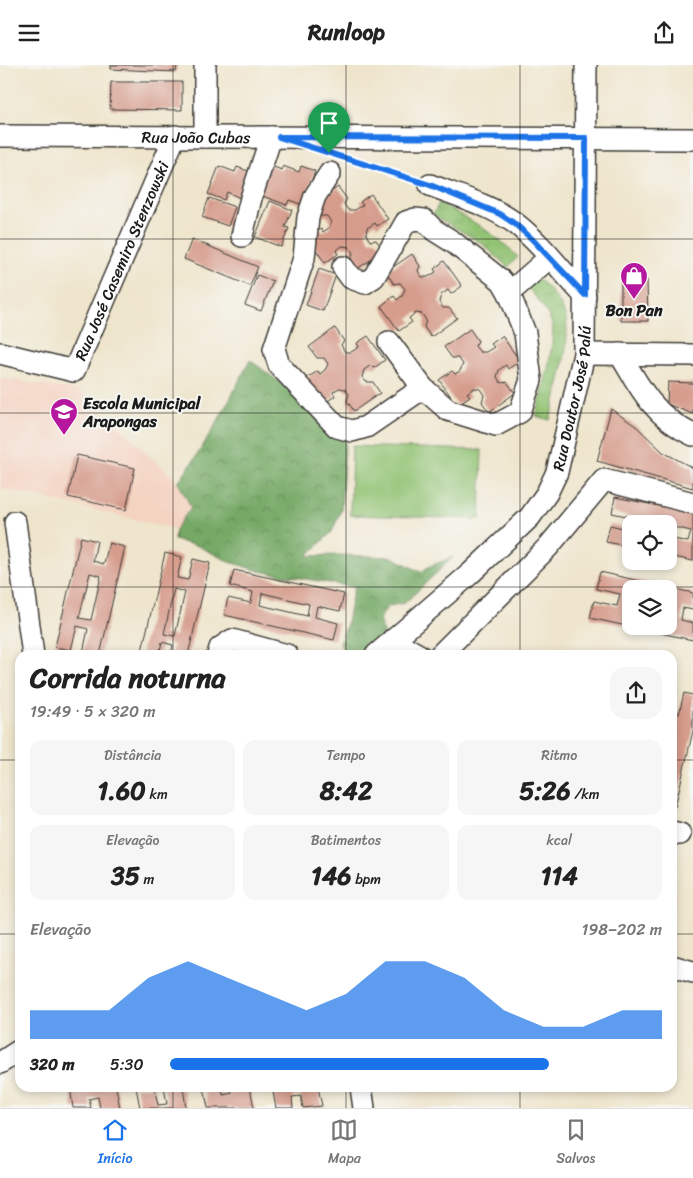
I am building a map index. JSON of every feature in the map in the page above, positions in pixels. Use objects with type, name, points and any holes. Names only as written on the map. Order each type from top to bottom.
[{"type":"street","points":[[205,65],[205,137]]},
{"type":"street","name":"Rua Doutor José Palú","points":[[381,650],[505,542],[530,517],[547,493],[557,472],[584,354],[586,65]]},
{"type":"street","name":"Rua João Cubas","points":[[0,136],[693,139]]},
{"type":"street","name":"Rua José Casemiro Stenzowski","points":[[0,353],[74,371],[175,136]]},
{"type":"street","points":[[242,236],[251,198],[271,137]]},
{"type":"street","points":[[333,164],[315,196],[308,217],[304,258],[274,349],[279,365],[337,427],[352,431],[366,427],[423,388]]},
{"type":"street","points":[[430,185],[500,214],[515,224],[585,295]]},
{"type":"street","points":[[343,267],[351,278],[365,283],[374,277],[406,223],[415,219],[424,220],[434,230],[453,242],[502,281],[509,293],[525,333],[532,380],[520,412],[496,425],[448,410],[423,388],[389,342]]},
{"type":"street","points":[[509,293],[549,258]]},
{"type":"street","points":[[584,354],[693,355]]},
{"type":"street","points":[[620,354],[644,395],[654,408],[669,421],[693,435]]},
{"type":"street","points":[[445,650],[548,547],[604,479],[693,503]]},
{"type":"street","points":[[15,522],[31,650]]},
{"type":"street","points":[[219,650],[232,640],[269,650]]},
{"type":"street","points":[[392,640],[410,650]]},
{"type":"street","points":[[677,967],[693,972]]},
{"type":"street","points":[[0,1063],[15,1053]]},
{"type":"street","points":[[362,1092],[364,1108]]},
{"type":"path","points":[[333,164],[430,185]]},
{"type":"shaded area","name":"Escola Municipal Arapongas","points":[[0,378],[80,391],[178,482],[191,507],[176,529],[0,488]]},
{"type":"green space","points":[[439,203],[481,227],[518,257],[508,267],[480,242],[433,215]]},
{"type":"green space","points":[[535,276],[559,302],[567,323],[566,350],[550,420],[536,416],[551,353],[553,329],[546,311],[525,284]]},
{"type":"green space","points":[[250,360],[299,397],[330,435],[346,431],[341,510],[332,532],[307,556],[392,557],[421,572],[430,566],[453,557],[405,603],[388,606],[379,619],[384,633],[370,650],[343,650],[340,643],[346,627],[354,587],[259,571],[230,562],[198,546],[174,540],[175,530],[191,507],[178,482],[208,438]]},
{"type":"green space","points":[[352,446],[482,450],[480,519],[350,515]]},
{"type":"building","points":[[111,65],[177,65],[176,72],[111,69]]},
{"type":"building","points":[[111,82],[182,82],[182,110],[110,109]]},
{"type":"building","points":[[268,165],[282,170],[283,166],[299,172],[301,166],[315,171],[303,205],[289,200],[287,205],[257,194]]},
{"type":"building","points":[[219,166],[235,172],[237,167],[251,172],[240,198],[227,192],[224,200],[208,194]]},
{"type":"building","points":[[338,187],[347,199],[344,204],[348,210],[355,210],[363,205],[360,202],[371,194],[388,219],[377,226],[375,223],[367,228],[366,234],[370,241],[376,240],[384,251],[357,269],[351,260],[353,253],[349,247],[342,246],[336,251],[338,254],[325,263],[308,238],[321,229],[323,232],[329,228],[331,222],[327,216],[320,216],[312,205]]},
{"type":"building","points":[[209,198],[235,207],[228,226],[202,217]]},
{"type":"building","points":[[270,201],[292,210],[285,227],[289,228],[281,247],[255,237]]},
{"type":"building","points":[[192,239],[258,267],[250,286],[184,259]]},
{"type":"building","points":[[412,254],[420,266],[418,271],[422,277],[428,277],[436,272],[434,269],[444,261],[462,286],[451,294],[448,290],[441,295],[439,302],[443,308],[449,308],[457,318],[431,337],[424,327],[426,320],[422,314],[416,313],[409,318],[412,322],[399,331],[381,306],[394,296],[397,300],[402,296],[405,289],[400,283],[394,284],[386,272]]},
{"type":"building","points":[[319,269],[336,275],[323,311],[306,305]]},
{"type":"building","points":[[257,275],[273,281],[261,311],[245,305]]},
{"type":"building","name":"Bon Pan","points":[[621,280],[647,280],[648,321],[621,321]]},
{"type":"building","points":[[335,328],[344,341],[341,345],[345,352],[351,352],[359,347],[357,343],[368,336],[385,360],[374,368],[371,365],[364,370],[362,377],[366,382],[373,382],[380,393],[354,411],[347,401],[349,394],[345,389],[339,388],[333,392],[335,396],[322,405],[304,380],[318,371],[320,374],[325,370],[328,364],[324,358],[317,358],[309,347]]},
{"type":"building","points":[[470,329],[478,341],[475,346],[480,352],[486,352],[494,347],[491,344],[502,336],[520,361],[508,369],[506,365],[499,370],[497,377],[501,383],[507,382],[515,393],[489,412],[482,402],[484,395],[480,389],[474,388],[467,393],[470,396],[457,405],[439,380],[452,371],[455,374],[460,371],[463,364],[458,358],[452,358],[444,347]]},
{"type":"building","points":[[668,382],[693,383],[693,414],[667,404]]},
{"type":"building","points":[[611,409],[637,427],[663,452],[693,468],[693,488],[597,461]]},
{"type":"building","points":[[77,455],[135,468],[126,510],[68,497]]},
{"type":"building","points":[[615,497],[693,513],[693,561],[677,558],[677,540],[688,542],[691,531],[677,528],[677,515],[622,515],[612,513]]},
{"type":"building","points":[[610,525],[622,528],[622,545],[606,542]]},
{"type":"building","points":[[81,537],[97,541],[93,561],[104,564],[109,543],[125,547],[101,650],[84,650],[88,629],[77,626],[71,650],[55,647]],"holes":[[[90,573],[101,576],[91,620],[79,618]]]},
{"type":"building","points":[[165,553],[182,557],[177,578],[188,580],[193,559],[210,563],[189,650],[172,650],[173,645],[162,642],[160,650],[142,650]],"holes":[[[174,589],[185,592],[175,636],[164,634]]]},
{"type":"building","points":[[234,570],[344,594],[340,611],[317,606],[315,617],[338,623],[334,640],[224,615],[228,598],[251,603],[253,592],[230,586]],"holes":[[[262,593],[309,604],[307,616],[260,605]]]},
{"type":"building","points":[[600,572],[635,580],[622,580],[622,625],[590,618],[594,601],[617,606],[620,594],[596,589]]},
{"type":"building","points":[[677,589],[693,593],[693,610],[683,608],[681,620],[693,623],[693,640],[670,635],[677,635]]},
{"type":"building","points":[[684,693],[693,695],[693,731],[677,799],[677,714],[679,714]]},
{"type":"building","points":[[71,1092],[117,1092],[120,1108],[100,1108],[98,1097],[89,1099],[91,1108],[73,1108]]},
{"type":"building","points":[[137,1092],[155,1092],[158,1105],[167,1104],[165,1092],[184,1092],[186,1108],[140,1108]]},
{"type":"building","points":[[205,1092],[223,1092],[223,1095],[232,1092],[251,1092],[254,1108],[208,1108]]},
{"type":"building","points":[[273,1092],[319,1092],[322,1106],[303,1108],[301,1096],[292,1097],[293,1108],[276,1108]]},
{"type":"place","name":"Bon Pan","points":[[634,300]]},
{"type":"place","name":"Escola Municipal Arapongas","points":[[64,436]]},
{"type":"route","points":[[279,137],[586,138],[585,295],[532,239],[500,214],[430,185],[329,153],[279,137]]}]
